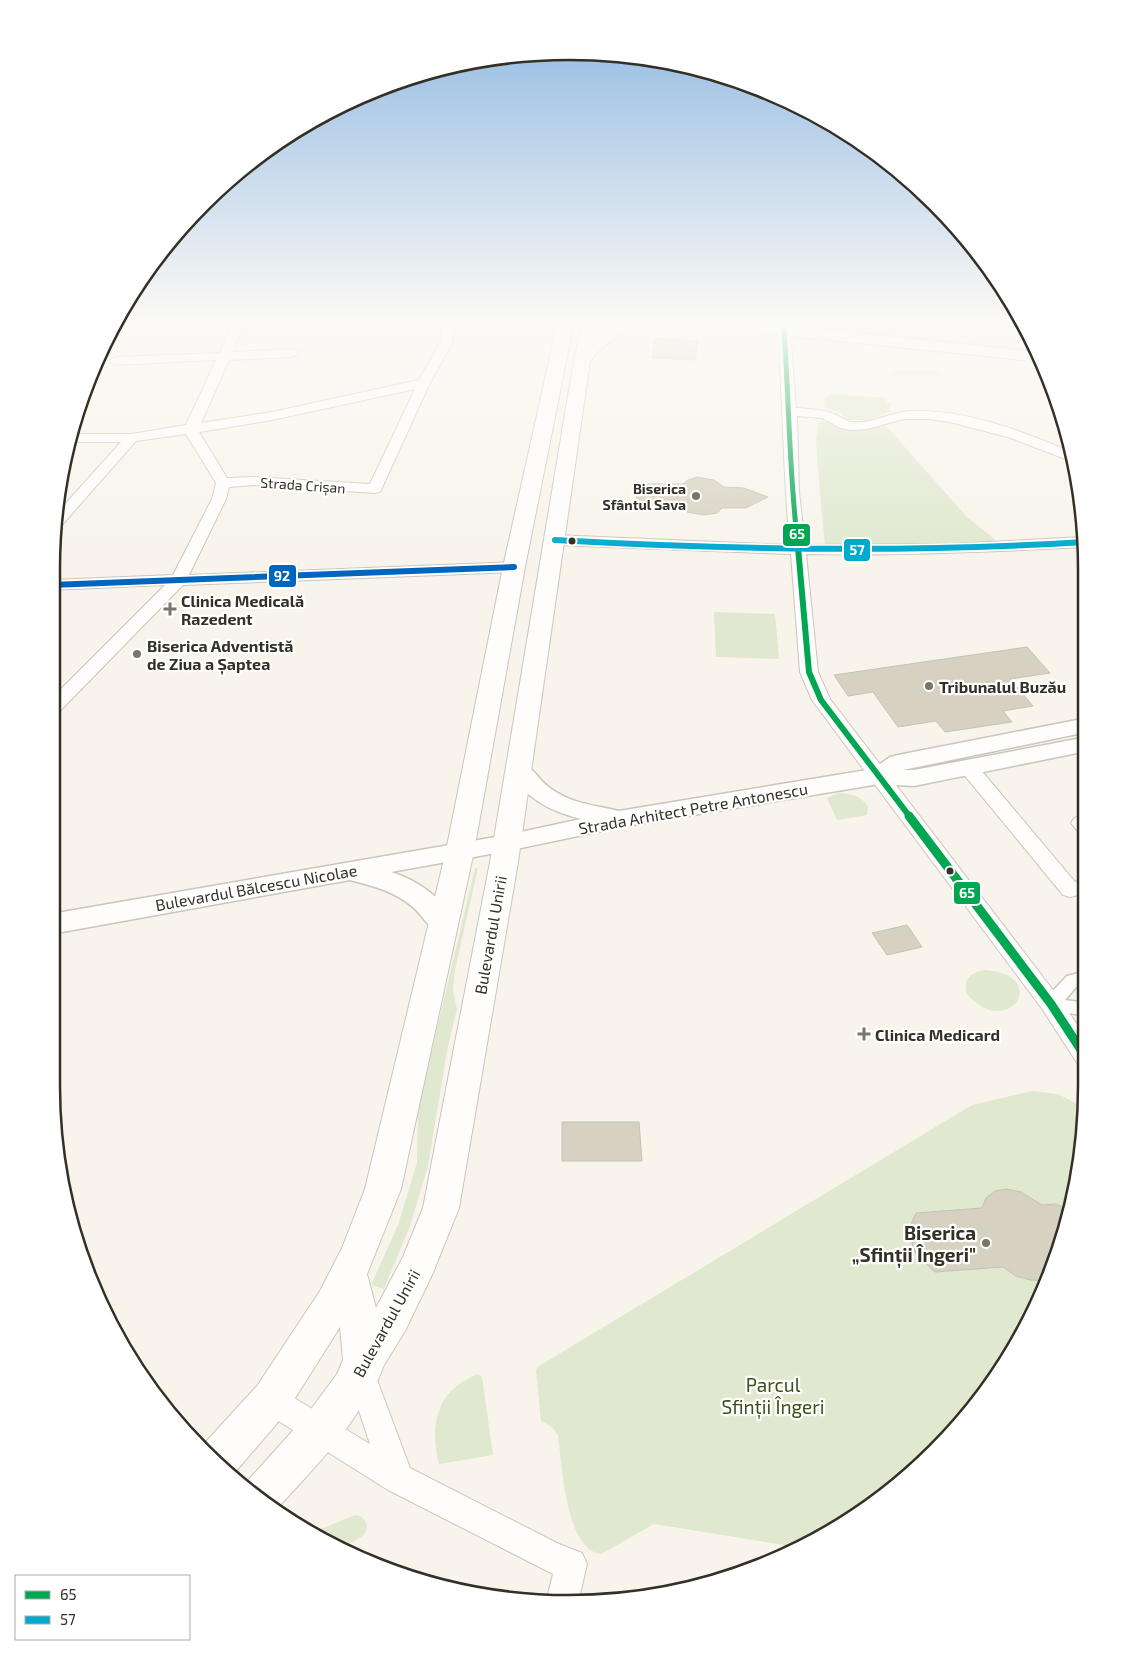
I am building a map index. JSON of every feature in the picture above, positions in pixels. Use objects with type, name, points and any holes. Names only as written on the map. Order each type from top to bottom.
[{"type":"main road","points":[[220,1457],[271,1400],[334,1303],[383,1189],[460,851],[547,398]]},
{"type":"main road","name":"Bulevardul Unirii","points":[[263,1493],[321,1430],[360,1379],[419,1263],[441,1208],[507,843],[576,398]]},
{"type":"main road","points":[[348,1273],[357,1310],[360,1379]]},
{"type":"street","points":[[191,430],[205,398]]},
{"type":"street","points":[[77,438],[132,438],[191,430],[272,416],[354,398]]},
{"type":"street","name":"Strada Crișan","points":[[223,483],[254,481],[375,489],[417,398]]},
{"type":"street","points":[[789,398],[792,492],[806,623],[809,672],[820,700],[1051,1004],[1078,1045]]},
{"type":"street","points":[[790,412],[821,414],[835,418],[843,425],[849,426],[865,426],[909,414],[945,418],[1028,440],[1065,455]]},
{"type":"street","points":[[60,701],[178,581],[219,499],[223,483],[191,430]]},
{"type":"street","points":[[63,515],[132,438]]},
{"type":"street","points":[[555,540],[799,551],[1014,547],[1077,542]]},
{"type":"street","points":[[60,585],[514,567]]},
{"type":"street","name":"Strada Arhitect Petre Antonescu","points":[[879,776],[898,762],[1078,727]]},
{"type":"street","name":"Strada Arhitect Petre Antonescu","points":[[460,851],[621,819],[879,776],[914,778],[1078,746]]},
{"type":"street","points":[[968,767],[1070,890],[1078,888]]},
{"type":"street","points":[[519,770],[534,788],[558,803],[588,814],[621,819]]},
{"type":"street","name":"Bulevardul Bălcescu Nicolae","points":[[60,922],[460,851]]},
{"type":"street","points":[[347,871],[379,877],[406,887],[427,902],[444,923]]},
{"type":"street","points":[[1051,1004],[1073,980],[1078,979]]},
{"type":"street","points":[[1051,1004],[1078,1008]]},
{"type":"street","points":[[360,1379],[399,1479]]},
{"type":"street","points":[[271,1400],[399,1479],[553,1558],[571,1564],[564,1595]]},
{"type":"green space","points":[[825,398],[887,398],[887,403],[891,403],[890,412],[867,420],[846,420],[840,412],[824,408]]},
{"type":"green space","points":[[823,421],[837,427],[852,430],[887,427],[967,517],[998,542],[996,544],[825,546],[816,440],[819,422]]},
{"type":"green space","points":[[714,612],[775,614],[779,659],[716,657]]},
{"type":"green space","points":[[838,793],[859,797],[868,806],[867,815],[837,820],[827,798]]},
{"type":"green space","points":[[475,868],[478,868],[455,970],[453,990],[457,1009],[447,1051],[428,1166],[410,1226],[384,1289],[371,1285],[398,1225],[417,1163],[418,1109]]},
{"type":"green space","points":[[984,970],[1005,974],[1016,982],[1020,992],[1017,1002],[1009,1009],[997,1011],[982,1007],[967,994],[966,984],[971,975]]},
{"type":"green space","name":"Parcul Sfinții Îngeri","points":[[1032,1091],[1058,1094],[1077,1104],[1077,1119],[1074,1152],[1061,1218],[1039,1281],[1026,1311],[1010,1340],[973,1396],[952,1422],[905,1469],[879,1490],[824,1527],[788,1546],[654,1524],[601,1554],[589,1549],[580,1538],[568,1504],[558,1435],[552,1427],[541,1421],[536,1370],[539,1366],[972,1105]]},
{"type":"green space","points":[[478,1374],[482,1377],[493,1455],[439,1464],[435,1435],[439,1410],[453,1389]]},
{"type":"green space","points":[[355,1515],[362,1517],[367,1528],[361,1537],[347,1544],[319,1530]]},
{"type":"building","name":"Biserica Sfântul Sava","points":[[697,477],[714,480],[724,487],[744,488],[768,497],[746,508],[722,508],[717,513],[704,515],[687,512],[682,508],[636,504],[637,484],[683,484]]},
{"type":"building","name":"Tribunalul Buzău","points":[[1027,647],[1050,673],[1010,679],[1033,706],[1003,711],[1012,722],[945,732],[936,721],[898,727],[873,692],[848,696],[834,675]]},
{"type":"building","points":[[907,925],[922,947],[887,955],[872,933]]},
{"type":"building","points":[[562,1122],[639,1122],[642,1161],[562,1161]]},
{"type":"building","name":"Biserica „Sfinții Îngeri\"","points":[[1007,1189],[1021,1192],[1042,1205],[1056,1204],[1063,1208],[1051,1250],[1039,1281],[1016,1276],[1003,1267],[935,1272],[916,1255],[908,1231],[916,1213],[982,1208],[986,1198],[995,1191]]},
{"type":"transit line","name":"65","points":[[789,398],[792,492],[806,623],[809,672],[821,700],[1051,1004],[1078,1045]]},
{"type":"transit line","name":"57","points":[[555,540],[687,547],[819,550],[952,549],[1077,542]]},
{"type":"transit line","name":"92","points":[[60,585],[514,567]]},
{"type":"place","name":"Biserica Sfântul Sava","points":[[696,496]]},
{"type":"place","name":"Clinica Medicală Razedent","points":[[170,609]]},
{"type":"place","name":"Biserica Adventistă de Ziua a Șaptea","points":[[137,654]]},
{"type":"place","name":"Tribunalul Buzău","points":[[929,686]]},
{"type":"place","name":"Clinica Medicard","points":[[864,1034]]},
{"type":"place","name":"Biserica „Sfinții Îngeri\"","points":[[986,1243]]}]
